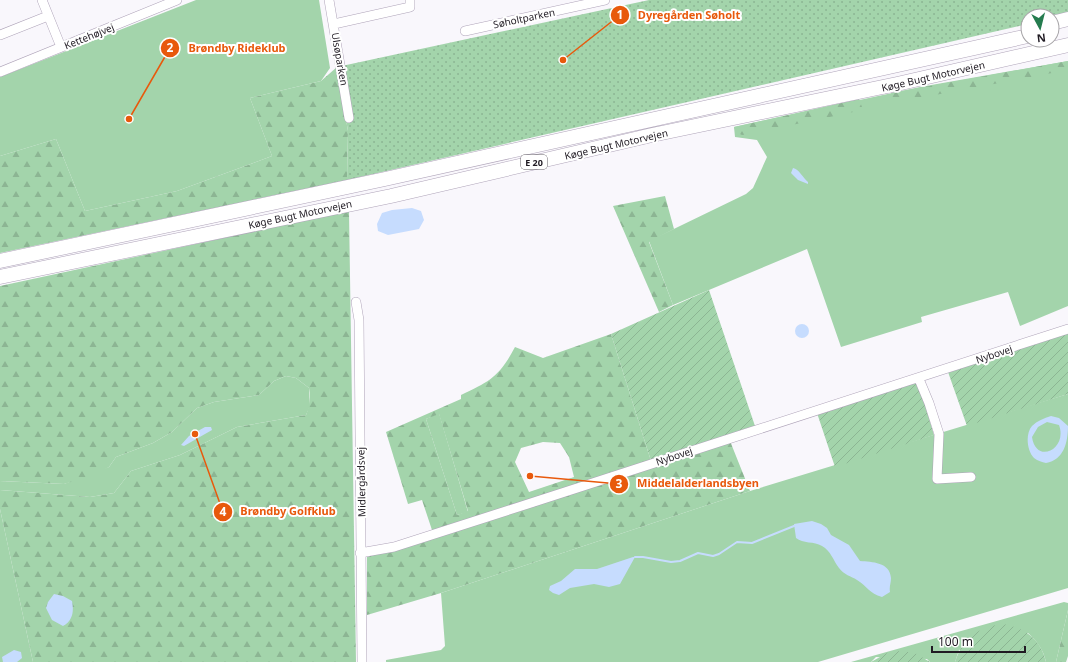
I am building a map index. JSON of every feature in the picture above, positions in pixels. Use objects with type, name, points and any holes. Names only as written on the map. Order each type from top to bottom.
[{"type":"highway","points":[[866,71],[876,65],[1020,31]]},
{"type":"highway","name":"Køge Bugt Motorvejen","points":[[0,261],[385,179],[1020,38]]},
{"type":"highway","name":"Køge Bugt Motorvejen","points":[[0,277],[391,196],[652,135],[897,84],[1068,45]]},
{"type":"highway","points":[[897,84],[1068,54]]},
{"type":"street","points":[[42,0],[61,47]]},
{"type":"street","name":"Kettehøjvej","points":[[0,72],[165,2],[178,0]]},
{"type":"street","name":"Ulsøparken","points":[[329,0],[349,118]]},
{"type":"street","points":[[334,24],[410,7],[410,0]]},
{"type":"street","name":"Søholtparken","points":[[465,31],[582,2],[604,0]]},
{"type":"street","points":[[0,35],[48,16]]},
{"type":"street","name":"Midlergårdsvej","points":[[356,302],[359,320],[362,662]]},
{"type":"street","name":"Nybovej","points":[[360,553],[401,544],[919,379],[1068,329]]},
{"type":"street","points":[[919,379],[939,434],[937,479],[971,476]]},
{"type":"green space","points":[[196,0],[319,0],[330,68],[321,81],[250,98],[272,156],[177,191],[85,211],[56,139],[0,156],[0,77]]},
{"type":"green space","points":[[649,0],[1068,0],[1068,14],[1060,14],[1060,8],[1020,8],[1020,26],[347,180],[348,131],[337,67]]},
{"type":"green space","points":[[1068,61],[1068,306],[1020,326],[1008,292],[921,317],[922,322],[841,347],[807,249],[673,305],[649,241],[746,194],[753,188],[767,157],[757,140],[735,137],[734,127],[920,87]]},
{"type":"green space","points":[[1068,61],[1068,70],[892,103],[890,98],[891,93]]},
{"type":"green space","points":[[337,67],[348,131],[347,180],[0,253],[0,156],[56,139],[85,211],[177,191],[272,156],[250,98],[321,81]]},
{"type":"green space","points":[[859,99],[862,107],[858,111],[742,135],[736,132],[734,127]]},
{"type":"green space","points":[[665,196],[674,229],[649,242],[673,305],[659,312],[613,206]]},
{"type":"green space","points":[[349,211],[356,662],[33,662],[0,509],[0,490],[90,497],[114,493],[131,471],[180,455],[237,427],[306,415],[310,395],[309,388],[296,378],[286,376],[274,381],[259,395],[214,402],[197,408],[172,432],[153,443],[116,457],[109,467],[95,475],[64,484],[0,481],[0,286]]},
{"type":"green space","points":[[709,290],[755,426],[651,461],[611,334]]},
{"type":"green space","points":[[1068,332],[1068,394],[967,426],[948,372]]},
{"type":"green space","points":[[611,334],[651,461],[730,441],[750,491],[441,593],[367,615],[367,557],[434,536],[422,500],[408,504],[386,432],[461,399],[461,395],[487,382],[499,372],[515,347],[543,358]],"holes":[[[439,414],[468,511],[457,515],[426,419]],[[543,442],[560,443],[569,457],[574,477],[529,492],[515,462],[521,448]]]},
{"type":"green space","points":[[286,376],[296,378],[309,388],[310,406],[306,415],[237,427],[180,455],[131,471],[114,493],[90,497],[0,490],[0,481],[64,484],[109,467],[116,457],[153,443],[172,432],[197,408],[214,402],[259,395],[274,381]]},
{"type":"green space","points":[[918,380],[934,435],[835,467],[817,413]]},
{"type":"green space","points":[[1068,394],[1068,588],[818,662],[386,662],[386,660],[441,650],[445,646],[441,593],[750,491]]},
{"type":"green space","points":[[439,413],[468,512],[457,515],[426,419]]},
{"type":"green space","points":[[0,509],[33,662],[0,662]]},
{"type":"green space","points":[[1064,602],[1068,603],[1068,610],[1056,662],[1046,662],[1039,646],[1028,633],[959,650],[955,662],[930,662],[927,659],[876,657],[871,662],[851,662]]},
{"type":"green space","points":[[1068,610],[1068,656],[1066,662],[1056,662]]},
{"type":"green space","points":[[1003,624],[1018,628],[1031,636],[1040,647],[1046,662],[955,662],[962,646],[973,635],[986,628]]},
{"type":"green space","points":[[902,651],[915,653],[930,662],[871,662],[889,652]]},
{"type":"water","points":[[793,168],[799,172],[808,184],[798,180],[791,173]]},
{"type":"water","points":[[412,208],[421,211],[424,220],[419,229],[388,235],[378,231],[377,224],[382,213],[392,210]]},
{"type":"water","points":[[799,324],[805,324],[809,328],[809,334],[805,338],[799,338],[795,334],[795,328]]},
{"type":"water","points":[[1051,416],[1059,418],[1068,426],[1068,432],[1066,444],[1061,454],[1052,461],[1046,463],[1037,460],[1032,455],[1028,447],[1028,433],[1032,426],[1038,421]],"holes":[[[1047,422],[1059,425],[1061,434],[1055,447],[1045,452],[1039,450],[1035,446],[1032,437],[1038,427]]]},
{"type":"water","points":[[205,427],[211,427],[212,430],[184,446],[181,445],[189,436]]},
{"type":"water","points":[[812,521],[821,524],[827,528],[831,535],[849,545],[860,561],[884,566],[890,573],[890,592],[882,597],[874,594],[861,583],[845,574],[825,548],[819,544],[802,541],[796,538],[794,524]]},
{"type":"water","points":[[635,557],[620,584],[609,587],[594,584],[570,588],[559,595],[549,590],[550,586],[561,581],[575,569],[597,569]]},
{"type":"water","points":[[54,594],[63,596],[72,601],[73,608],[71,619],[63,626],[52,620],[46,608],[48,602]]},
{"type":"water","points":[[14,650],[21,652],[22,658],[17,662],[3,662],[2,657]]},
{"type":"waterway","points":[[635,557],[671,562],[680,561],[698,553],[713,556],[719,554],[737,542],[752,543],[794,526]]},
{"type":"place","name":"Dyregården Søholt","points":[[563,60]]},
{"type":"place","name":"Brøndby Rideklub","points":[[129,119]]},
{"type":"place","name":"Brøndby Golfklub","points":[[195,434]]},
{"type":"place","name":"Middelalderlandsbyen","points":[[530,476]]}]
